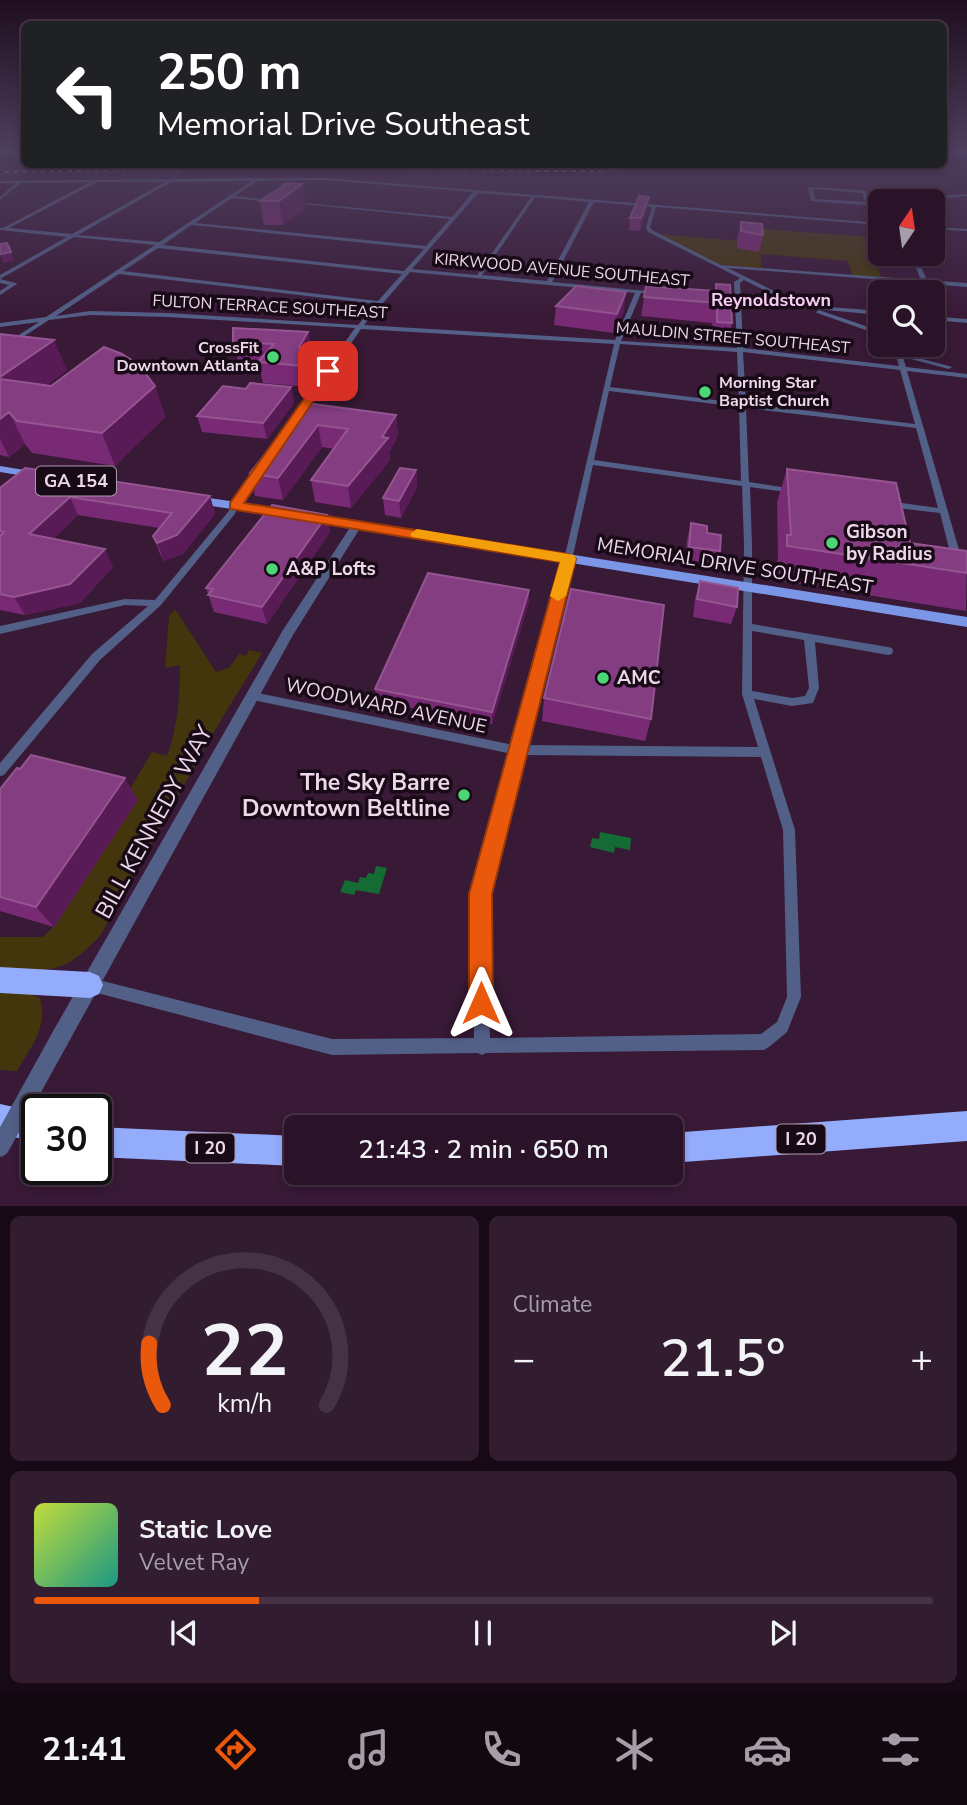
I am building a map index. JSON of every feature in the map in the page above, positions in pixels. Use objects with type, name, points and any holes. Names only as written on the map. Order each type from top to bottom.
[{"type":"highway","points":[[0,980],[90,985]]},
{"type":"highway","points":[[932,1129],[967,1115]]},
{"type":"highway","points":[[0,1119],[21,1123]]},
{"type":"highway","name":"I 20","points":[[683,1147],[967,1126]]},
{"type":"highway","points":[[0,1130],[21,1133]]},
{"type":"highway","name":"I 20","points":[[112,1142],[284,1150]]},
{"type":"main road","name":"GA 154","points":[[0,469],[45,476]]},
{"type":"main road","name":"MEMORIAL DRIVE SOUTHEAST","points":[[177,497],[967,622]]},
{"type":"street","points":[[2,229],[45,207]]},
{"type":"street","points":[[0,279],[124,207]]},
{"type":"street","points":[[0,350],[216,207]]},
{"type":"street","points":[[340,207],[453,218]]},
{"type":"street","points":[[294,421],[360,326],[463,207]]},
{"type":"street","points":[[479,276],[526,207]]},
{"type":"street","points":[[549,283],[589,207]]},
{"type":"street","points":[[654,207],[648,227],[650,231],[803,306],[868,329]]},
{"type":"street","points":[[670,207],[868,223]]},
{"type":"street","points":[[191,224],[428,247]]},
{"type":"street","name":"KIRKWOOD AVENUE SOUTHEAST","points":[[2,229],[407,272],[656,293]]},
{"type":"street","points":[[945,229],[967,230]]},
{"type":"street","points":[[721,266],[899,280]]},
{"type":"street","points":[[118,272],[380,303]]},
{"type":"street","points":[[90,985],[332,1047],[764,1042],[782,1027],[794,997],[789,830],[747,694],[744,406],[741,350],[734,300],[737,282],[743,278]]},
{"type":"street","points":[[0,279],[14,284],[0,293]]},
{"type":"street","points":[[945,283],[967,285]]},
{"type":"street","points":[[482,1047],[481,894],[568,559],[618,342],[639,291]]},
{"type":"street","points":[[734,300],[868,312]]},
{"type":"street","name":"FULTON TERRACE SOUTHEAST","points":[[0,325],[51,317],[126,313],[538,337]]},
{"type":"street","points":[[945,319],[967,321]]},
{"type":"street","points":[[0,336],[18,339]]},
{"type":"street","name":"MAULDIN STREET SOUTHEAST","points":[[538,337],[741,350],[967,374]]},
{"type":"street","points":[[899,357],[960,570]]},
{"type":"street","points":[[908,357],[967,374]]},
{"type":"street","points":[[606,389],[918,426]]},
{"type":"street","points":[[590,462],[806,492]]},
{"type":"street","points":[[0,771],[96,657],[158,603],[235,506],[261,467]]},
{"type":"street","points":[[883,503],[943,511]]},
{"type":"street","name":"BILL KENNEDY WAY","points":[[0,1147],[288,633],[357,525]]},
{"type":"street","points":[[0,630],[125,602],[158,603]]},
{"type":"street","points":[[747,627],[888,651]]},
{"type":"street","points":[[747,694],[792,702],[809,700],[814,688],[809,638]]},
{"type":"street","name":"WOODWARD AVENUE","points":[[253,696],[517,750],[765,752]]},
{"type":"shaded area","points":[[741,227],[867,237],[868,266],[877,266],[882,279],[852,276],[848,261],[761,254],[761,268],[716,264],[660,234],[741,241]]},
{"type":"shaded area","points":[[175,609],[216,672],[230,667],[239,654],[246,656],[249,650],[262,653],[209,740],[100,936],[75,958],[55,968],[0,969],[0,937],[43,937],[53,927],[137,801],[125,797],[152,752],[167,756],[176,722],[180,688],[180,665],[165,668],[169,616]]},
{"type":"shaded area","points":[[600,832],[631,838],[630,850],[615,847],[614,853],[590,847],[592,838],[599,839]]},
{"type":"shaded area","points":[[376,866],[387,868],[379,894],[356,890],[354,895],[340,892],[345,880],[358,883],[360,877],[366,878],[368,873],[374,874]]},
{"type":"shaded area","points":[[0,990],[24,991],[40,998],[40,1028],[17,1071],[0,1070]]},
{"type":"building","points":[[634,207],[645,207],[641,218],[630,218]]},
{"type":"building","points":[[741,222],[762,224],[763,235],[741,231]]},
{"type":"building","points":[[7,243],[11,252],[0,254],[0,244]]},
{"type":"building","points":[[716,284],[730,285],[732,323],[717,322],[717,303],[644,297],[646,286],[716,291]]},
{"type":"building","points":[[576,286],[626,292],[617,314],[556,306]]},
{"type":"building","points":[[233,328],[308,332],[299,347],[318,348],[304,366],[258,362],[274,344],[233,342]]},
{"type":"building","points":[[0,334],[54,340],[0,377]]},
{"type":"building","points":[[104,347],[139,365],[155,386],[102,433],[17,421],[9,412],[0,419],[0,379],[51,386]]},
{"type":"building","points":[[250,383],[291,387],[263,423],[197,416],[223,386],[246,389]]},
{"type":"building","points":[[306,403],[396,415],[382,437],[388,438],[348,486],[311,480],[348,429],[318,425],[278,478],[250,473]]},
{"type":"building","points":[[25,468],[210,496],[177,535],[157,543],[153,536],[172,513],[70,497],[29,534],[105,549],[70,584],[14,597],[0,594],[0,536],[4,532],[0,531],[0,488]]},
{"type":"building","points":[[400,468],[416,470],[399,501],[383,498]]},
{"type":"building","points":[[787,469],[896,483],[910,543],[967,551],[967,573],[787,546],[787,535],[791,535]]},
{"type":"building","name":"A&P Lofts","points":[[272,505],[327,515],[262,607],[208,595],[213,589],[206,588]]},
{"type":"building","points":[[691,523],[707,526],[707,533],[721,535],[720,551],[689,547]]},
{"type":"building","points":[[428,573],[529,590],[492,712],[375,689]]},
{"type":"building","points":[[700,581],[738,588],[737,607],[697,599]]},
{"type":"building","name":"AMC","points":[[571,589],[664,605],[651,719],[544,698]]},
{"type":"building","points":[[31,755],[125,778],[36,907],[0,897],[0,789]]},
{"type":"slow traffic","points":[[417,534],[568,559],[558,596]]},
{"type":"place","name":"CrossFit Downtown Atlanta","points":[[273,357]]},
{"type":"place","name":"Morning Star Baptist Church","points":[[705,392]]},
{"type":"place","name":"Gibson by Radius","points":[[832,543]]},
{"type":"place","name":"A&P Lofts","points":[[272,569]]},
{"type":"place","name":"AMC","points":[[603,678]]},
{"type":"place","name":"The Sky Barre Downtown Beltline","points":[[464,795]]},
{"type":"district","name":"Reynoldstown","points":[[771,300]]},
{"type":"route","points":[[328,371],[235,506],[568,559],[481,894],[481,1003]]}]
